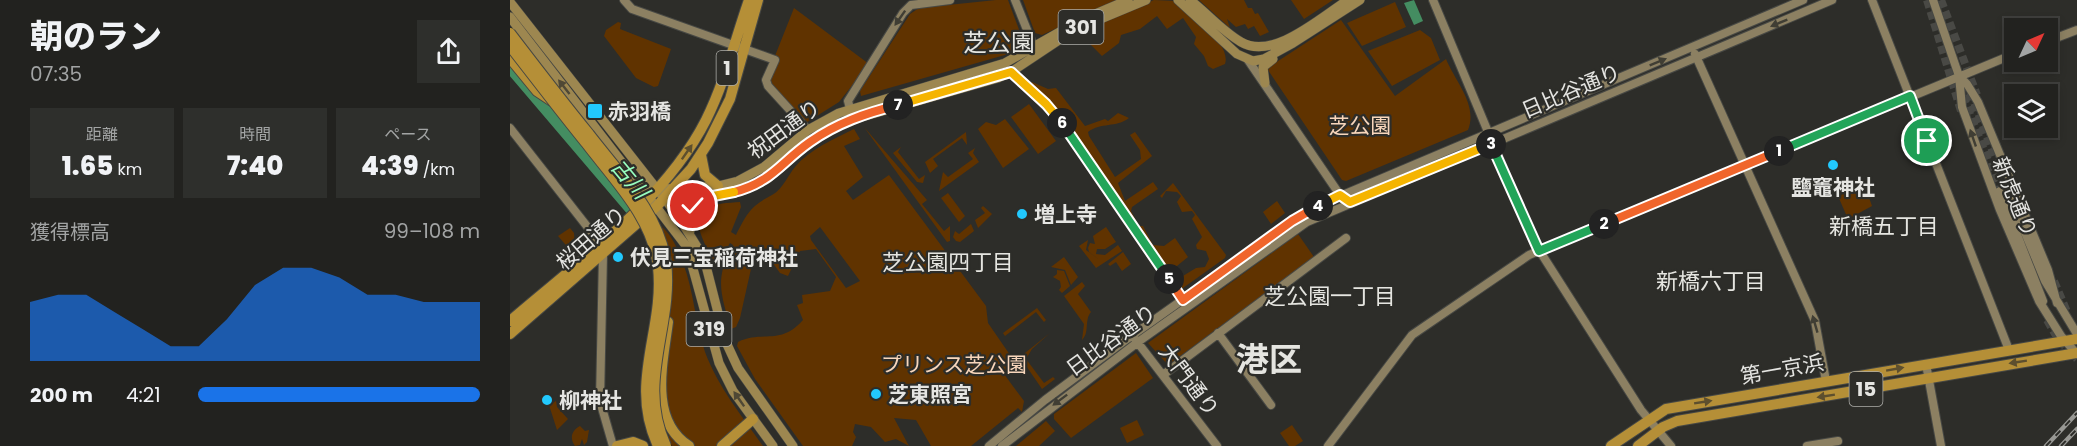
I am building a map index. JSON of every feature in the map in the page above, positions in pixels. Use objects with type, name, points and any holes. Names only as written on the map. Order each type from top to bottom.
[{"type":"highway","name":"桜田通り","points":[[653,199],[674,189],[701,155],[730,99],[748,0]]},
{"type":"highway","name":"桜田通り","points":[[510,334],[653,199],[706,120],[758,0]]},
{"type":"highway","points":[[512,24],[646,210],[659,236],[667,271],[669,311],[662,397],[669,425],[688,446]]},
{"type":"highway","points":[[510,46],[626,195],[652,238],[658,264],[659,284],[645,385],[648,418],[658,446]]},
{"type":"highway","points":[[510,58],[537,91],[562,107],[585,134],[608,142]]},
{"type":"highway","points":[[701,155],[705,176],[718,186]]},
{"type":"highway","name":"桜田通り","points":[[510,321],[601,249]]},
{"type":"highway","points":[[666,446],[657,421],[653,384],[666,300],[667,271]]},
{"type":"highway","name":"第一京浜","points":[[1611,446],[1648,419],[1674,408],[2077,337]]},
{"type":"highway","name":"第一京浜","points":[[1638,446],[1658,431],[1677,421],[2077,353]]},
{"type":"highway","points":[[724,444],[753,419]]},
{"type":"highway","points":[[617,444],[643,446]]},
{"type":"main road","name":"祝田通り","points":[[653,199],[703,198],[730,188],[767,179],[808,143],[851,113],[1011,72],[1079,21],[1128,0]]},
{"type":"main road","name":"祝田通り","points":[[674,189],[718,186],[730,188],[764,167],[808,130],[851,113],[1036,51],[1074,30],[1146,0]]},
{"type":"main road","points":[[1178,0],[1237,54],[1248,60],[1264,59],[1360,0]]},
{"type":"main road","points":[[1190,0],[1216,23],[1247,45],[1263,48],[1276,45]]},
{"type":"main road","points":[[1248,60],[1348,0]]},
{"type":"main road","name":"319","points":[[510,2],[527,33],[653,199],[687,248],[719,363],[733,391],[773,446]]},
{"type":"main road","points":[[1216,23],[1248,60]]},
{"type":"main road","name":"319","points":[[512,24],[527,33]]},
{"type":"main road","points":[[1265,83],[1263,67],[1293,43]]},
{"type":"main road","points":[[697,243],[690,230],[689,212],[703,198]]},
{"type":"main road","name":"319","points":[[653,199],[697,243],[704,258],[727,346],[748,384],[793,446]]},
{"type":"main road","points":[[753,419],[768,411]]},
{"type":"street","points":[[624,0],[632,9],[775,60],[766,80],[768,86],[808,130]]},
{"type":"street","points":[[851,113],[848,101],[907,8],[950,0]]},
{"type":"street","points":[[1015,0],[1036,51]]},
{"type":"street","points":[[1433,0],[1539,251],[1648,419],[1671,446]]},
{"type":"street","name":"日比谷通り","points":[[1002,446],[1183,300],[1292,221],[1340,195],[1803,0]]},
{"type":"street","name":"日比谷通り","points":[[989,446],[1045,400],[1307,222],[1833,0]]},
{"type":"street","points":[[1872,0],[2009,350]]},
{"type":"street","name":"新虎通り","points":[[1933,0],[1959,76],[1962,107],[1983,167],[2028,278],[2055,326]]},
{"type":"street","points":[[2058,37],[2077,30]]},
{"type":"street","points":[[1692,48],[1815,321],[1826,381]]},
{"type":"street","points":[[1328,446],[1412,335],[1529,255],[2004,58]]},
{"type":"street","points":[[1248,60],[1340,195],[1350,202]]},
{"type":"street","points":[[1011,72],[1060,120],[1183,300]]},
{"type":"street","name":"新虎通り","points":[[1959,76],[1978,102],[2048,270],[2057,303]]},
{"type":"street","points":[[510,128],[601,249],[600,401],[617,444]]},
{"type":"street","points":[[2077,337],[2043,277],[2003,190],[2055,326],[2064,341],[2077,353]]},
{"type":"street","points":[[1336,209],[1340,195]]},
{"type":"street","points":[[1163,375],[1346,238]]},
{"type":"street","points":[[1218,333],[1271,405]]},
{"type":"street","name":"大門通り","points":[[1135,338],[1217,446]]},
{"type":"street","points":[[1926,363],[1941,446]]},
{"type":"street","points":[[1807,446],[1838,441]]},
{"type":"green space","points":[[1008,0],[1024,43],[1022,50],[861,96],[860,91],[910,14],[919,8]]},
{"type":"green space","points":[[1023,0],[1117,0],[1042,35],[1035,33]]},
{"type":"green space","points":[[1154,0],[1176,1],[1200,21],[1222,48],[1225,64],[1213,69],[1208,66],[1204,56],[1194,44],[1196,37],[1183,18],[1167,29],[1157,16],[1140,29],[1121,35],[1119,43],[1102,56],[1086,40],[1076,44],[1072,34]]},
{"type":"green space","points":[[1199,0],[1244,0],[1248,8],[1252,8],[1255,14],[1258,13],[1269,32],[1260,36],[1254,26],[1248,29],[1245,24],[1236,27],[1227,19],[1230,28]]},
{"type":"green space","points":[[1291,0],[1333,0],[1304,19]]},
{"type":"green space","points":[[1395,2],[1406,27],[1362,46],[1347,23]]},
{"type":"green space","points":[[794,8],[869,64],[839,102],[804,124],[771,91],[767,76]]},
{"type":"green space","name":"芝公園","points":[[1341,20],[1395,96],[1446,59],[1468,103],[1470,121],[1468,130],[1346,181],[1342,180],[1268,70],[1269,67]]},
{"type":"green space","points":[[618,22],[621,23],[620,29],[671,49],[658,86],[654,87],[636,78],[604,36],[606,30]]},
{"type":"green space","points":[[1420,30],[1431,38],[1440,60],[1392,86],[1368,51]]},
{"type":"green space","points":[[1032,82],[1048,89],[1056,88],[1085,126],[1105,119],[1108,121],[1118,113],[1129,118],[1119,123],[1093,129],[1088,132],[1089,136],[1115,177],[1141,159],[1140,150],[1130,135],[1135,132],[1152,156],[1118,183],[1125,201],[1153,182],[1158,189],[1132,207],[1131,211],[1139,226],[1143,226],[1153,245],[1164,246],[1175,238],[1188,257],[1172,270],[1178,279],[1196,268],[1205,267],[1209,259],[1206,251],[1197,249],[1196,245],[1202,237],[1192,219],[1195,215],[1192,211],[1182,212],[1177,202],[1181,196],[1177,192],[1166,191],[1162,198],[1160,196],[1173,183],[1226,255],[1225,258],[1183,288],[1180,287],[1058,113],[1030,85]]},
{"type":"green space","points":[[1029,104],[1056,141],[1038,154],[1011,117]]},
{"type":"green space","points":[[1005,119],[1029,149],[1003,168],[978,129],[986,122],[996,125]]},
{"type":"green space","points":[[864,127],[927,200],[922,204],[944,231],[950,226],[950,241],[947,242]]},
{"type":"green space","name":"プリンス芝公園","points":[[854,129],[860,139],[844,146],[863,177],[846,191],[853,200],[889,175],[986,306],[988,323],[1017,365],[1004,374],[1024,401],[1022,412],[1018,408],[971,446],[931,446],[916,420],[894,418],[909,446],[896,439],[885,442],[871,427],[855,424],[853,432],[856,437],[852,446],[803,446],[755,379],[737,346],[738,342],[747,339],[779,335],[795,328],[803,320],[797,305],[803,303],[802,295],[830,291],[836,277],[816,249],[800,251],[788,276],[780,273],[762,248],[755,251],[740,318],[736,327],[731,329],[722,296],[721,277],[733,245],[730,243],[717,266],[702,237],[699,228],[699,214],[703,209],[711,206],[740,202],[741,207],[731,232],[736,235],[750,211],[779,189],[801,161],[823,145]],"holes":[[[820,227],[860,281],[846,288],[810,236]]]},
{"type":"green space","points":[[966,132],[967,145],[962,138],[933,159],[938,166],[930,173],[925,162]]},
{"type":"green space","points":[[901,147],[898,152],[919,179],[925,175],[923,183],[917,182],[893,153]]},
{"type":"green space","points":[[975,148],[973,153],[979,162],[939,191],[943,172],[948,177],[973,159],[968,153]]},
{"type":"green space","points":[[1865,186],[1872,206],[1848,219],[1838,196]]},
{"type":"green space","points":[[948,193],[965,216],[959,222],[941,198]]},
{"type":"green space","points":[[1277,201],[1285,213],[1271,224],[1263,212]]},
{"type":"green space","points":[[983,206],[992,214],[978,228],[975,220],[985,213],[981,208]]},
{"type":"green space","points":[[971,224],[974,231],[960,242],[956,241],[953,237],[955,231],[959,234]]},
{"type":"green space","points":[[659,225],[671,237],[683,263],[710,365],[731,401],[763,446],[672,446],[669,441],[665,384],[672,288],[669,258]]},
{"type":"green space","points":[[1106,227],[1116,242],[1105,249],[1097,249],[1096,254],[1105,255],[1118,245],[1122,251],[1096,268],[1079,246],[1088,240],[1086,250],[1101,261],[1089,252],[1088,248],[1090,243],[1095,244],[1093,236]]},
{"type":"green space","points":[[570,228],[574,233],[575,247],[571,251],[558,236]]},
{"type":"green space","points":[[1298,234],[1314,257],[1168,365],[1148,343]]},
{"type":"green space","points":[[1123,252],[1131,264],[1122,271],[1116,262],[1110,266],[1108,264]]},
{"type":"green space","points":[[1064,257],[1078,277],[1071,285],[1065,270],[1051,267]]},
{"type":"green space","points":[[1057,270],[1064,271],[1070,286],[1062,293],[1059,290],[1060,281],[1053,277],[1057,274]]},
{"type":"green space","points":[[1082,282],[1085,286],[1078,294],[1091,312],[1082,340],[1084,324],[1064,296]]},
{"type":"green space","points":[[1037,308],[1046,320],[1044,322],[1036,312],[1005,336],[1003,333]]},
{"type":"green space","points":[[1050,333],[1032,349],[1026,359],[1044,383],[1053,377],[1055,379],[1042,389],[1020,357]]},
{"type":"green space","points":[[1136,353],[1153,378],[1071,438],[1054,419],[1054,414]]},
{"type":"green space","points":[[556,401],[557,407],[568,419],[557,430],[549,405]]},
{"type":"green space","points":[[1137,420],[1144,435],[1127,443],[1120,428]]},
{"type":"green space","points":[[1046,421],[1055,431],[1039,446],[1016,446]]},
{"type":"green space","points":[[1292,425],[1303,441],[1295,446],[1289,446],[1280,433]]},
{"type":"green space","points":[[580,426],[585,431],[589,430],[587,442],[584,445],[582,439],[580,445],[575,446],[572,434]]},
{"type":"shaded area","points":[[1414,0],[1423,21],[1414,25],[1404,3]]},
{"type":"waterway","name":"古川","points":[[510,67],[637,216]]},
{"type":"tunnel","points":[[1927,0],[1961,111]]},
{"type":"tunnel","points":[[1941,0],[1977,95]]},
{"type":"tunnel","points":[[1970,92],[2007,189]]},
{"type":"tunnel","points":[[1963,96],[2000,191]]},
{"type":"tunnel","points":[[2054,281],[2068,314]]},
{"type":"tunnel","points":[[2047,320],[2058,339],[2077,359]]},
{"type":"railway","points":[[2046,446],[2077,413]]},
{"type":"railway","points":[[2061,446],[2077,429]]},
{"type":"place","name":"赤羽橋","points":[[595,111]]},
{"type":"place","name":"鹽竈神社","points":[[1833,165]]},
{"type":"place","name":"増上寺","points":[[1022,214]]},
{"type":"place","name":"伏見三宝稲荷神社","points":[[618,257]]},
{"type":"place","name":"芝東照宮","points":[[876,394]]},
{"type":"place","name":"柳神社","points":[[547,400]]},
{"type":"district","name":"芝公園","points":[[999,42]]},
{"type":"district","name":"新橋五丁目","points":[[1884,226]]},
{"type":"district","name":"芝公園四丁目","points":[[948,262]]},
{"type":"district","name":"新橋六丁目","points":[[1711,281]]},
{"type":"district","name":"芝公園一丁目","points":[[1330,296]]},
{"type":"district","name":"港区","points":[[1269,359]]},
{"type":"route","points":[[693,206],[703,198],[744,190],[767,179],[808,143],[829,129],[853,118],[998,78],[1011,72],[1053,110],[1183,300],[1312,208],[1340,195],[1344,201],[1350,202],[1492,143],[1539,251],[1910,96],[1927,141]]}]
